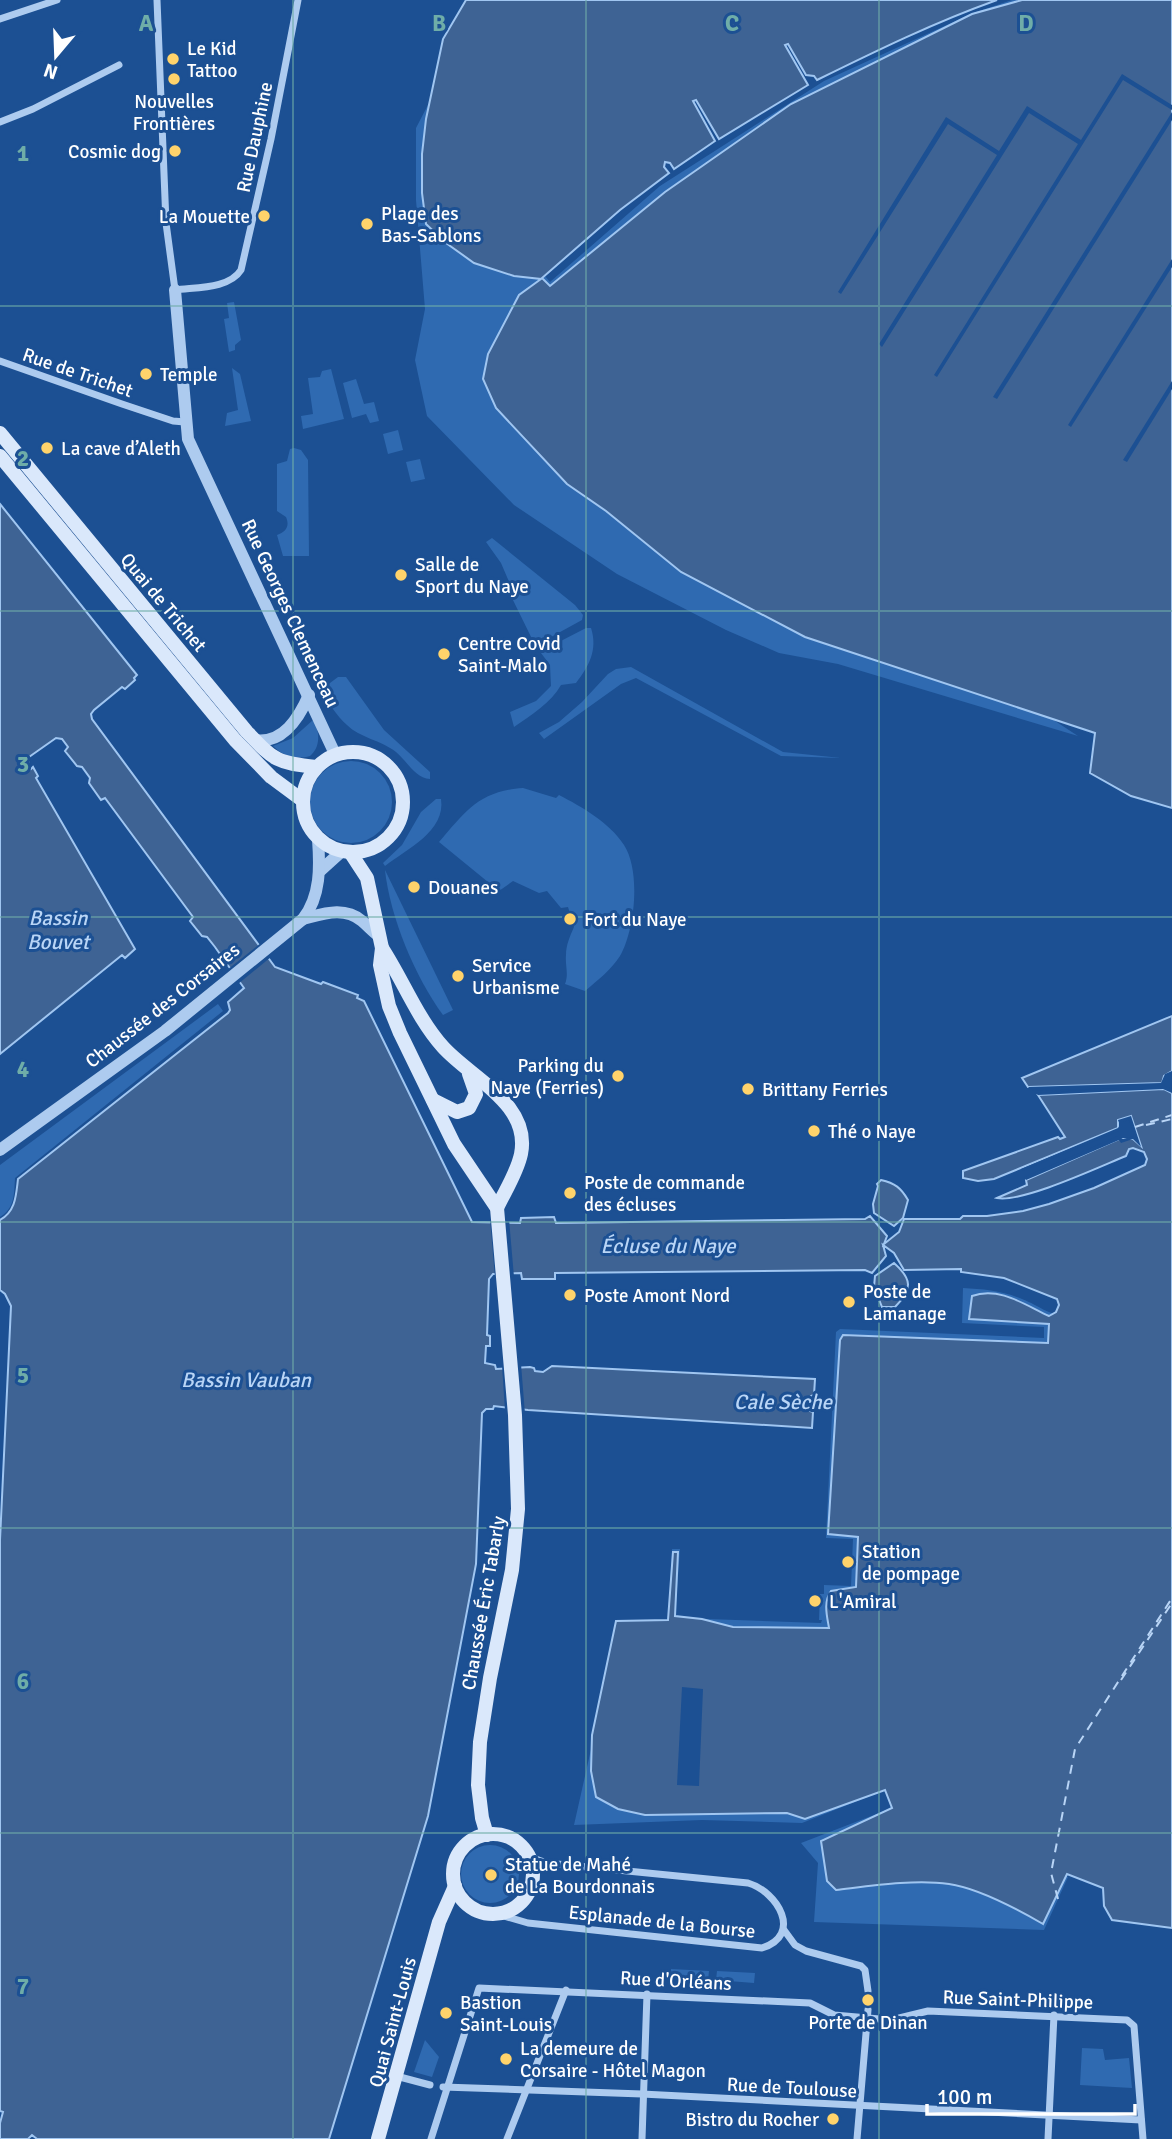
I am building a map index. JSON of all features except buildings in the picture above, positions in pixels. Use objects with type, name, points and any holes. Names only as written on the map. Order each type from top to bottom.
[{"type":"main road","name":"Quai de Trichet","points":[[0,433],[270,757],[286,764],[316,767]]},
{"type":"main road","name":"Quai de Trichet","points":[[0,456],[235,740],[271,777],[302,800]]},
{"type":"main road","points":[[350,751],[365,753],[385,764],[399,781],[403,803],[398,825],[389,838],[364,851],[346,852],[318,839],[306,821],[302,800],[309,777],[316,767],[335,754],[350,751]]},
{"type":"main road","name":"Chaussée Éric Tabarly","points":[[367,878],[376,847]]},
{"type":"main road","name":"Chaussée Éric Tabarly","points":[[346,852],[367,878],[381,942],[380,965],[389,1006],[454,1144],[497,1208],[518,1498],[516,1538],[480,1742],[478,1785],[487,1835]]},
{"type":"main road","name":"Chaussée Éric Tabarly","points":[[381,942],[427,1026],[443,1047],[502,1099],[514,1115],[520,1132],[521,1153],[497,1208]]},
{"type":"main road","points":[[432,1099],[457,1112],[469,1108],[475,1100],[476,1090],[467,1070]]},
{"type":"main road","points":[[495,1834],[512,1839],[530,1857],[533,1879],[527,1896],[514,1909],[488,1914],[473,1908],[462,1899],[455,1886],[454,1873],[460,1853],[474,1839],[495,1834]]},
{"type":"main road","name":"Quai Saint-Louis","points":[[379,2139],[439,1922],[455,1886]]},
{"type":"main road","points":[[443,1915],[473,1908]]},
{"type":"street","points":[[0,19],[57,0]]},
{"type":"street","points":[[157,0],[166,223],[174,290]]},
{"type":"street","name":"Rue Dauphine","points":[[174,290],[227,282],[236,278],[241,270],[271,139],[298,0]]},
{"type":"street","points":[[0,122],[33,109],[119,65]]},
{"type":"street","name":"Rue Georges Clemenceau","points":[[174,290],[188,439],[335,754]]},
{"type":"street","name":"Rue de Trichet","points":[[0,361],[173,421],[185,422]]},
{"type":"street","points":[[255,740],[266,741],[288,728],[301,713],[309,695]]},
{"type":"street","name":"Chaussée des Corsaires","points":[[0,1150],[165,1031],[299,922],[308,912],[321,870],[318,839]]},
{"type":"street","points":[[321,870],[346,852]]},
{"type":"street","points":[[299,922],[324,912],[348,914],[364,922],[381,942]]},
{"type":"street","name":"Esplanade de la Bourse","points":[[497,1914],[527,1923],[762,1948],[775,1944],[784,1930],[782,1917],[773,1897],[768,1891],[748,1883],[547,1863],[530,1857]]},
{"type":"street","points":[[784,1930],[795,1945],[806,1951],[862,1966],[865,1969],[868,1991]]},
{"type":"street","name":"Rue d'Orléans","points":[[443,2087],[479,1988],[810,2003],[834,2015],[867,2019]]},
{"type":"street","points":[[507,2139],[566,1990]]},
{"type":"street","points":[[642,2139],[648,1994]]},
{"type":"street","points":[[857,2139],[868,2010]]},
{"type":"street","name":"Rue Saint-Philippe","points":[[867,2019],[891,2020],[928,2011],[1128,2020],[1134,2026],[1141,2120]]},
{"type":"street","points":[[1048,2139],[1054,2015]]},
{"type":"street","points":[[395,2076],[430,2085]]},
{"type":"street","points":[[430,2139],[443,2087]]},
{"type":"street","name":"Rue de Toulouse","points":[[443,2087],[642,2094],[860,2107],[1049,2113],[1141,2120]]},
{"type":"street","points":[[1141,2120],[1143,2139]]},
{"type":"shaded area","points":[[1012,0],[1167,0],[1023,700],[1078,736],[838,664],[779,653],[726,630],[617,574],[514,505],[427,416],[415,360],[425,309],[416,200],[416,128],[457,49],[545,276],[550,282],[660,186],[824,81],[973,13]]},
{"type":"shaded area","points":[[234,302],[241,340],[235,345],[235,350],[229,352],[224,319],[229,318],[227,303]]},
{"type":"shaded area","points":[[232,368],[240,374],[251,421],[225,426],[227,413],[238,410]]},
{"type":"shaded area","points":[[331,369],[344,419],[303,429],[301,416],[313,414],[308,378],[320,377],[322,371]]},
{"type":"shaded area","points":[[356,379],[364,404],[374,402],[379,421],[370,423],[366,414],[352,418],[343,383]]},
{"type":"shaded area","points":[[398,430],[403,450],[388,454],[383,434]]},
{"type":"shaded area","points":[[290,449],[301,450],[308,460],[309,556],[283,556],[277,535],[285,530],[288,523],[286,517],[277,511],[277,464],[287,461]]},
{"type":"shaded area","points":[[420,459],[425,479],[411,482],[406,462]]},
{"type":"shaded area","points":[[492,538],[575,605],[583,615],[582,620],[534,643],[511,596],[510,584],[501,563],[486,542]]},
{"type":"shaded area","points":[[591,628],[593,651],[581,677],[576,683],[561,685],[546,703],[514,727],[510,712],[536,701],[551,686],[550,665],[538,649],[555,644]]},
{"type":"shaded area","points":[[631,667],[783,752],[841,758],[781,756],[636,678],[621,684],[544,739],[539,733],[559,722],[608,674],[616,669]]},
{"type":"shaded area","points":[[338,677],[346,677],[384,730],[430,772],[430,779],[416,772],[390,748],[347,725],[329,704],[322,689]]},
{"type":"shaded area","points":[[313,720],[318,739],[310,756],[290,756],[273,746],[293,738]]},
{"type":"shaded area","points":[[351,761],[367,764],[380,773],[389,786],[392,802],[389,818],[380,831],[367,840],[351,843],[335,840],[322,831],[313,818],[310,802],[313,786],[322,773],[335,764]]},
{"type":"shaded area","points":[[523,788],[556,798],[559,795],[586,810],[611,829],[629,856],[633,870],[634,900],[625,945],[613,966],[585,991],[565,984],[567,948],[574,927],[568,907],[561,908],[547,891],[539,893],[513,881],[499,891],[439,842],[466,812],[484,798],[495,793]]},
{"type":"shaded area","points":[[436,799],[441,799],[441,810],[431,830],[414,846],[385,866],[383,863],[402,845],[421,812]]},
{"type":"shaded area","points":[[385,870],[453,1010],[443,1015],[405,946],[392,907]]},
{"type":"shaded area","points":[[218,1004],[223,1011],[15,1178],[11,1205],[0,1217],[0,1165]]},
{"type":"shaded area","points":[[963,1288],[1008,1294],[1048,1312],[1067,1316],[892,1784],[1046,1862],[1068,1877],[1044,1930],[814,1922],[818,1863],[801,1843],[892,1808],[885,1790],[802,1823],[702,1820],[574,1825],[619,1625],[669,1622],[672,1549],[680,1549],[675,1616],[680,1618],[821,1623],[820,1594],[824,1594],[824,1585],[851,1586],[853,1539],[826,1538],[836,1332],[840,1329],[1044,1338],[1044,1327],[962,1323]]},
{"type":"shaded area","points":[[484,1845],[496,1845],[511,1853],[519,1868],[519,1880],[511,1895],[496,1903],[484,1903],[469,1895],[461,1880],[461,1868],[469,1853]]},
{"type":"shaded area","points":[[671,1969],[709,1971],[708,1981],[671,1978]]},
{"type":"shaded area","points":[[717,1971],[755,1973],[754,1983],[716,1980]]},
{"type":"shaded area","points":[[425,2040],[439,2057],[432,2077],[414,2072]]},
{"type":"shaded area","points":[[1082,2048],[1103,2049],[1105,2060],[1129,2058],[1132,2088],[1080,2085]]},
{"type":"water","points":[[466,0],[997,0],[928,27],[817,80],[814,76],[806,75],[788,44],[785,45],[808,85],[719,139],[696,100],[693,101],[715,141],[674,169],[670,163],[665,162],[664,167],[669,173],[620,210],[542,278],[550,286],[665,192],[791,104],[972,14],[1022,0],[1172,0],[1172,808],[1131,796],[1090,773],[1095,733],[805,637],[681,572],[606,511],[567,484],[496,408],[483,379],[488,354],[519,295],[541,279],[514,276],[474,263],[446,243],[426,224],[422,193],[422,154],[426,119],[443,39]]},
{"type":"water","points":[[0,504],[137,675],[125,689],[122,687],[94,710],[92,719],[275,967],[358,995],[357,998],[364,1001],[472,1222],[520,1223],[521,1218],[554,1217],[556,1223],[865,1219],[870,1216],[887,1236],[884,1244],[899,1232],[904,1219],[960,1219],[963,1216],[1023,1211],[1094,1188],[1145,1165],[1147,1159],[1144,1152],[1133,1148],[1129,1149],[1126,1156],[1061,1183],[1024,1195],[997,1198],[1027,1185],[1026,1180],[1119,1139],[1133,1139],[1141,1146],[1131,1116],[1118,1120],[1118,1128],[994,1179],[978,1181],[963,1178],[963,1171],[1058,1137],[1065,1137],[1038,1095],[1164,1089],[1172,1093],[1172,1928],[1112,1920],[1104,1906],[1103,1888],[1067,1874],[1043,1924],[985,1894],[949,1884],[907,1883],[836,1890],[827,1881],[821,1841],[892,1808],[885,1790],[805,1819],[787,1813],[645,1815],[618,1809],[596,1797],[591,1771],[592,1735],[616,1621],[668,1620],[673,1552],[678,1552],[675,1616],[733,1627],[829,1628],[826,1604],[831,1591],[856,1587],[858,1537],[828,1534],[840,1340],[843,1335],[1048,1343],[1049,1324],[969,1319],[972,1296],[992,1293],[1002,1295],[1049,1316],[1056,1312],[1059,1305],[1057,1299],[1004,1278],[961,1272],[961,1269],[904,1270],[894,1253],[883,1245],[886,1256],[872,1273],[865,1270],[555,1273],[555,1279],[522,1279],[521,1273],[493,1274],[489,1279],[487,1335],[490,1336],[490,1346],[486,1346],[485,1363],[495,1365],[496,1369],[530,1367],[543,1372],[552,1366],[815,1379],[810,1411],[813,1412],[812,1428],[494,1406],[493,1409],[486,1409],[482,1413],[476,1564],[428,1816],[329,2139],[37,2139],[32,2135],[28,2139],[0,2139],[3,2112],[0,2111],[0,1540],[11,1306],[0,1290],[0,1220],[12,1207],[18,1179],[228,1013],[228,1002],[244,988],[207,937],[202,936],[190,921],[193,917],[105,798],[101,800],[82,767],[77,766],[65,751],[68,747],[62,739],[56,738],[29,757],[28,765],[31,769],[33,767],[38,776],[36,778],[135,949],[125,958],[122,955],[0,1054]]},
{"type":"water","points":[[1172,1016],[1172,1071],[1164,1076],[1162,1083],[1028,1087],[1022,1078]]},
{"type":"water","points":[[881,1180],[897,1187],[908,1200],[903,1218],[894,1226],[874,1213],[877,1184]]},
{"type":"water","points":[[894,1263],[907,1279],[907,1289],[895,1307],[882,1307],[874,1287],[875,1276]]},
{"type":"pier","points":[[1122,74],[1172,105],[1172,110],[1123,80],[937,377],[934,375],[1078,144],[1029,113],[882,347],[879,344],[997,155],[948,124],[841,294],[838,292],[946,117],[999,151],[1027,106],[1081,140]]},
{"type":"pier","points":[[1172,112],[1172,120],[997,399],[993,397]]},
{"type":"pier","points":[[1172,259],[1172,267],[1071,427],[1068,425]]},
{"type":"pier","points":[[1172,381],[1172,389],[1127,462],[1123,460]]},
{"type":"pier","points":[[261,943],[271,957],[238,984],[227,970]]},
{"type":"pier","points":[[1172,1071],[1164,1086],[1172,1089],[1172,1093],[1163,1089],[1038,1095],[1035,1093],[1118,1088],[1032,1091],[1028,1087],[1161,1083],[1165,1074]]},
{"type":"pier","points":[[1131,1116],[1141,1147],[1133,1139],[1121,1143],[1119,1140],[1026,1180],[1024,1177],[1118,1136],[1123,1139],[1134,1136],[1129,1120],[1123,1122],[1119,1131],[1022,1171],[1021,1169],[1118,1128],[1118,1120]]},
{"type":"pier","points":[[490,1219],[509,1219],[514,1277],[495,1278]]},
{"type":"pier","points":[[521,1364],[525,1414],[505,1411],[502,1365]]},
{"type":"pier","points":[[682,1687],[703,1689],[699,1786],[677,1785]]},
{"type":"ferry route","points":[[1135,1127],[1172,1115]]},
{"type":"ferry route","points":[[1146,1125],[1172,1119]]},
{"type":"ferry route","points":[[1058,1899],[1051,1873],[1075,1749],[1172,1598]]},
{"type":"ferry route","points":[[1121,1680],[1172,1603]]},
{"type":"tunnel","points":[[868,1991],[868,2010]]},
{"type":"place","name":"Le Kid Tattoo","points":[[173,59]]},
{"type":"place","name":"Nouvelles Frontières","points":[[174,79]]},
{"type":"place","name":"Cosmic dog","points":[[175,151]]},
{"type":"place","name":"La Mouette","points":[[264,216]]},
{"type":"place","name":"Plage des Bas-Sablons","points":[[367,224]]},
{"type":"place","name":"Temple","points":[[146,374]]},
{"type":"place","name":"La cave d’Aleth","points":[[47,448]]},
{"type":"place","name":"Salle de Sport du Naye","points":[[401,575]]},
{"type":"place","name":"Centre Covid Saint-Malo","points":[[444,654]]},
{"type":"place","name":"Douanes","points":[[414,887]]},
{"type":"place","name":"Fort du Naye","points":[[570,919]]},
{"type":"place","name":"Service Urbanisme","points":[[458,976]]},
{"type":"place","name":"Parking du Naye (Ferries)","points":[[618,1076]]},
{"type":"place","name":"Brittany Ferries","points":[[748,1089]]},
{"type":"place","name":"Thé o Naye","points":[[814,1131]]},
{"type":"place","name":"Poste de commande des écluses","points":[[570,1193]]},
{"type":"place","name":"Poste Amont Nord","points":[[570,1295]]},
{"type":"place","name":"Poste de Lamanage","points":[[849,1302]]},
{"type":"place","name":"Station de pompage","points":[[848,1562]]},
{"type":"place","name":"L'Amiral","points":[[815,1601]]},
{"type":"place","name":"Statue de Mahé de La Bourdonnais","points":[[491,1875]]},
{"type":"place","name":"Porte de Dinan","points":[[868,2000]]},
{"type":"place","name":"Bastion Saint-Louis","points":[[446,2013]]},
{"type":"place","name":"La demeure de Corsaire - Hôtel Magon","points":[[506,2059]]},
{"type":"place","name":"Bistro du Rocher","points":[[833,2119]]},
{"type":"water label","name":"Bassin Bouvet","points":[[58,930]]},
{"type":"water label","name":"Écluse du Naye","points":[[668,1246]]},
{"type":"water label","name":"Bassin Vauban","points":[[246,1380]]},
{"type":"water label","name":"Cale Sèche","points":[[783,1402]]}]
